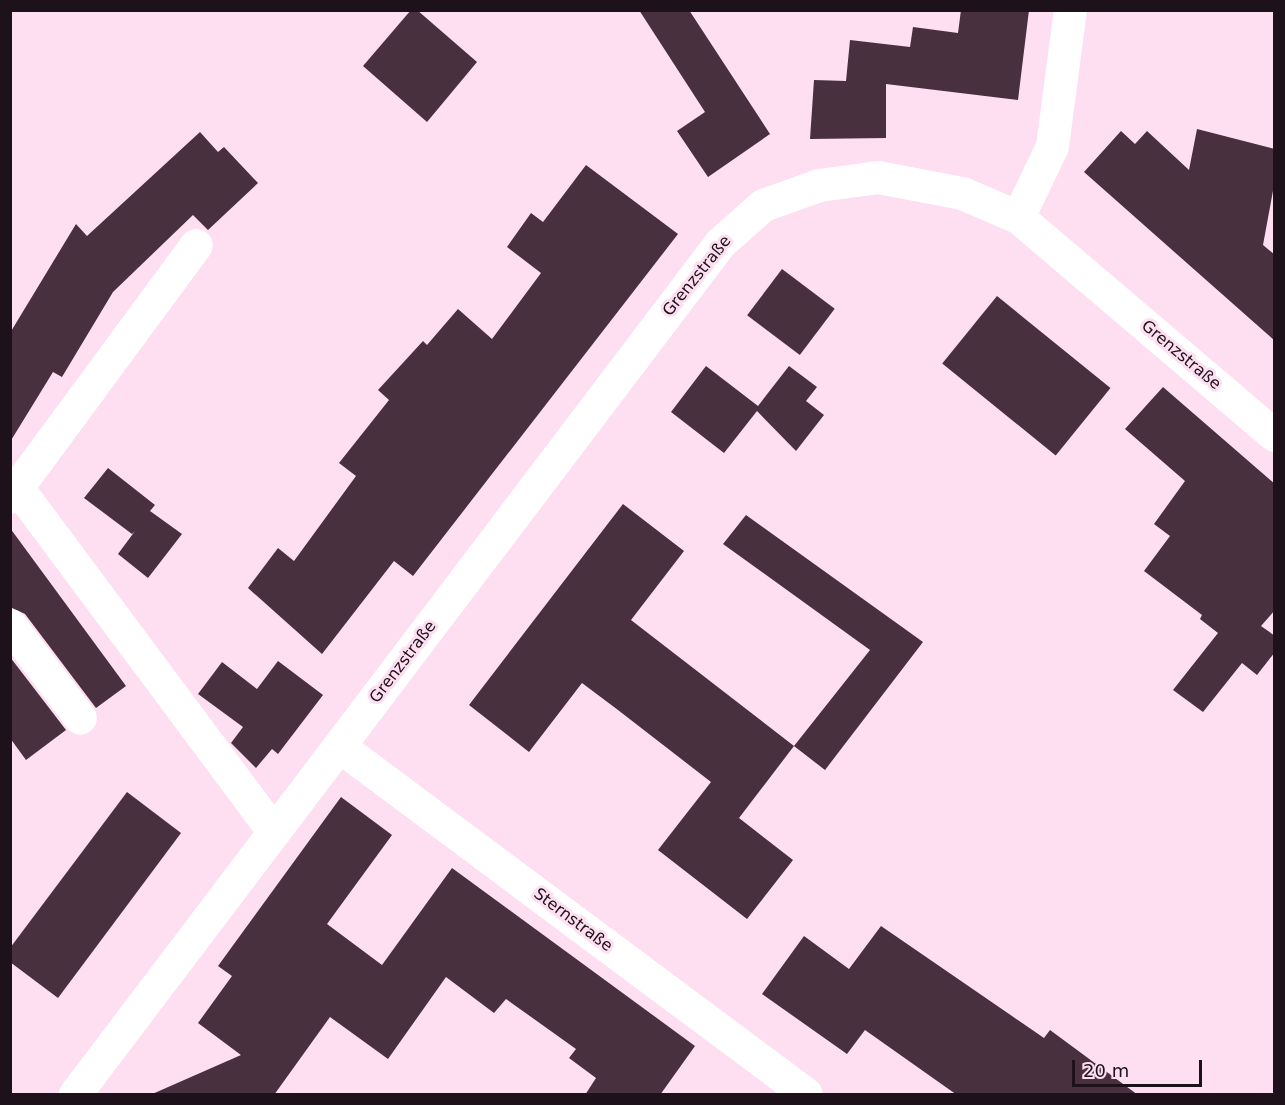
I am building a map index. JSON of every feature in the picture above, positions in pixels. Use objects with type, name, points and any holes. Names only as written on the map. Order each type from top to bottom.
[{"type":"street","points":[[1018,217],[1052,146],[1070,10]]},
{"type":"street","name":"Grenzstraße","points":[[75,1095],[720,243],[763,205],[819,185],[878,177],[962,193],[1018,217],[1275,435]]},
{"type":"street","points":[[196,245],[15,494],[273,831]]},
{"type":"street","points":[[10,625],[80,718]]},
{"type":"street","name":"Sternstraße","points":[[339,746],[807,1095]]},
{"type":"building","points":[[411,10],[417,10],[477,62],[427,122],[363,66]]},
{"type":"building","points":[[639,10],[689,10],[770,134],[708,177],[677,131],[705,112]]},
{"type":"building","points":[[961,10],[1029,10],[1018,100],[886,84],[886,138],[810,139],[814,80],[846,81],[850,40],[910,47],[913,27],[958,33]]},
{"type":"building","points":[[1197,129],[1275,149],[1275,180],[1263,245],[1275,255],[1275,341],[1084,172],[1121,131],[1135,144],[1147,131],[1189,170]]},
{"type":"building","points":[[200,132],[218,152],[224,147],[258,183],[208,230],[193,215],[113,292],[62,377],[53,372],[10,442],[10,333],[76,224],[87,236]]},
{"type":"building","points":[[586,165],[678,234],[413,576],[394,561],[322,654],[248,588],[278,548],[294,561],[356,476],[339,463],[389,400],[378,390],[423,341],[427,345],[458,309],[492,339],[541,273],[507,247],[531,213],[543,222]]},
{"type":"building","points":[[782,269],[835,309],[800,355],[747,315]]},
{"type":"building","points":[[997,296],[1110,388],[1056,455],[942,364]]},
{"type":"building","points":[[706,366],[758,406],[789,366],[817,387],[806,401],[824,415],[796,451],[757,411],[724,453],[671,412]]},
{"type":"building","points":[[1163,387],[1275,484],[1275,610],[1261,626],[1275,636],[1275,652],[1257,675],[1242,663],[1203,712],[1173,690],[1218,633],[1200,619],[1202,615],[1144,571],[1170,536],[1154,524],[1185,481],[1125,429]]},
{"type":"building","points":[[108,468],[155,505],[150,511],[182,534],[148,578],[118,554],[135,531],[132,534],[84,498]]},
{"type":"building","points":[[623,504],[684,551],[631,620],[794,746],[739,818],[793,860],[747,919],[658,850],[711,782],[618,710],[582,683],[529,752],[469,705]]},
{"type":"building","points":[[746,515],[923,642],[825,770],[794,746],[870,650],[723,544]]},
{"type":"building","points":[[10,528],[126,686],[96,708],[25,614],[10,607]]},
{"type":"building","points":[[10,657],[66,730],[26,760],[10,738]]},
{"type":"building","points":[[278,661],[323,695],[278,754],[272,749],[256,768],[231,743],[243,727],[198,694],[222,662],[257,689]]},
{"type":"building","points":[[127,792],[181,833],[58,998],[10,962],[10,948]]},
{"type":"building","points":[[341,797],[392,835],[327,924],[382,965],[452,868],[695,1046],[660,1095],[585,1095],[596,1078],[569,1058],[576,1049],[506,999],[494,1013],[446,977],[388,1059],[330,1017],[274,1095],[150,1095],[241,1055],[198,1023],[232,976],[218,966]]},
{"type":"building","points":[[881,926],[1044,1038],[1050,1030],[1138,1095],[957,1095],[865,1030],[847,1054],[762,994],[804,936],[849,969]]}]
